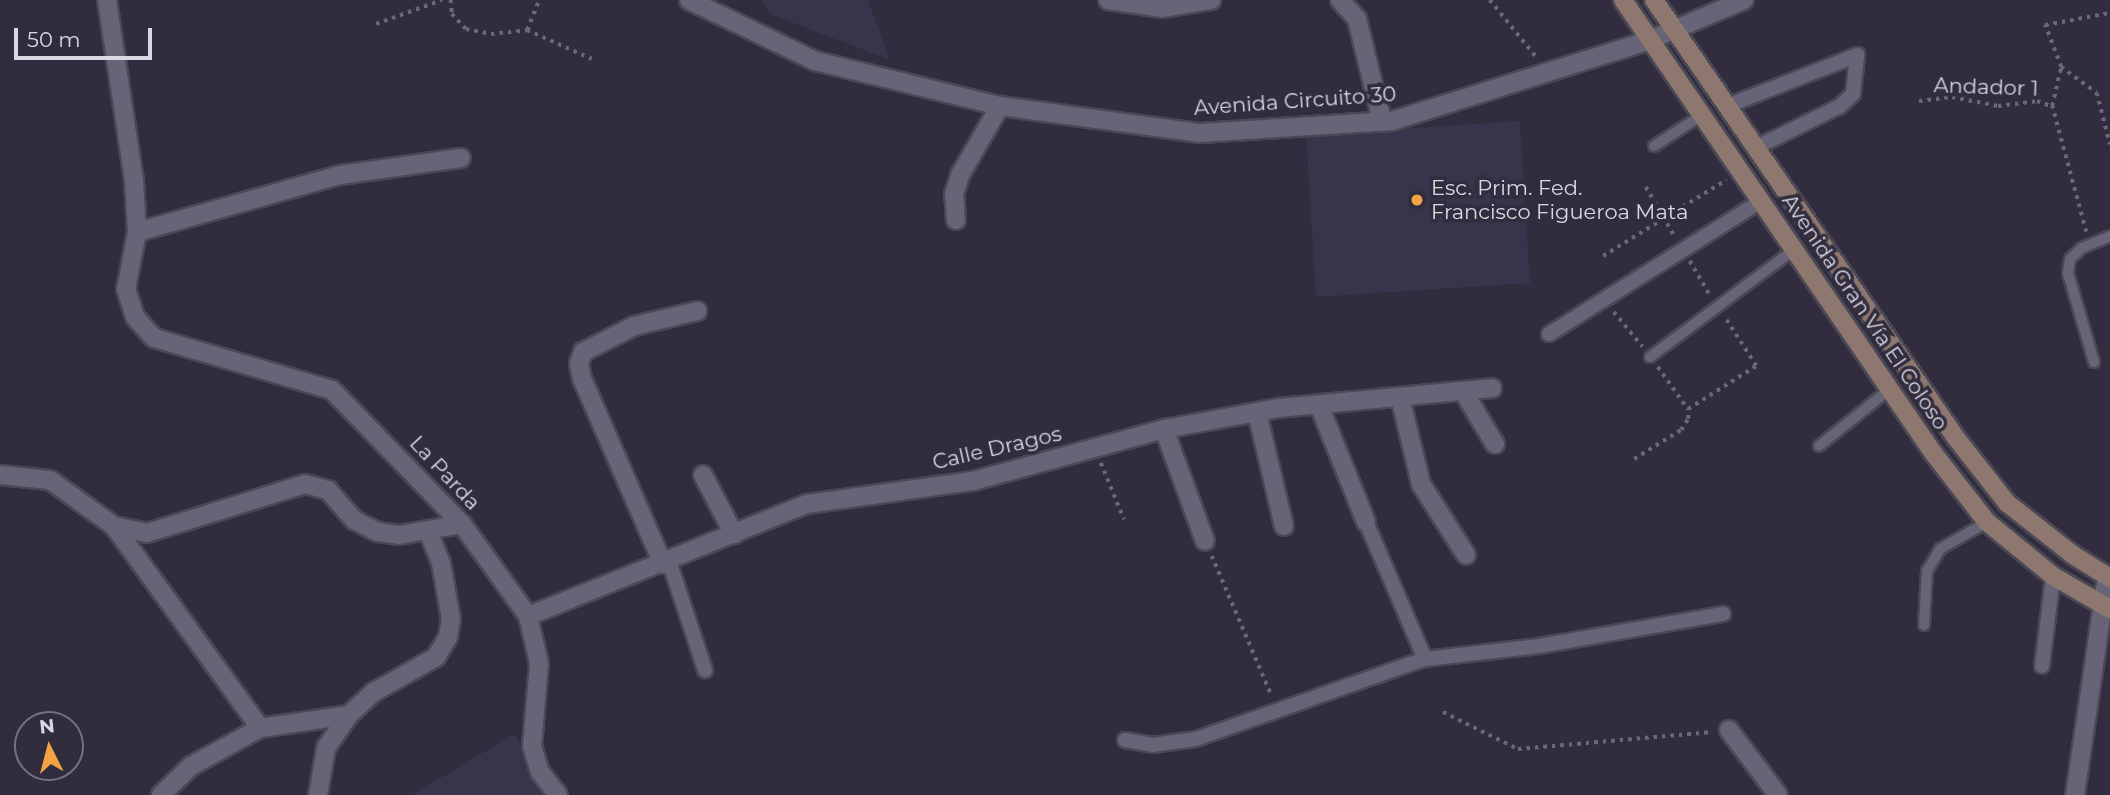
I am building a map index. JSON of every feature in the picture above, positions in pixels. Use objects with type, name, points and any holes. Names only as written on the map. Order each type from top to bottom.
[{"type":"main road","name":"Avenida Gran Vía El Coloso","points":[[1623,0],[1890,389],[1987,522],[2053,576],[2106,607]]},
{"type":"main road","name":"Avenida Gran Vía El Coloso","points":[[1654,0],[1956,438],[2007,502],[2108,577]]},
{"type":"street","points":[[107,0],[134,180],[137,232],[340,175],[461,158]]},
{"type":"street","name":"Avenida Circuito 30","points":[[689,0],[815,61],[1000,106],[1200,133],[1382,121],[1549,73],[1650,40],[1744,0]]},
{"type":"street","points":[[1108,0],[1162,8],[1211,0]]},
{"type":"street","points":[[1340,0],[1357,19],[1382,121]]},
{"type":"street","points":[[1727,106],[1857,55],[1853,94],[1840,106],[1755,148]]},
{"type":"street","points":[[956,220],[954,194],[960,175],[1000,106]]},
{"type":"street","points":[[1549,334],[1761,201]]},
{"type":"street","name":"La Parda","points":[[137,232],[126,289],[135,317],[154,338],[332,390],[462,524],[528,616],[539,663],[532,746],[540,772],[558,795]]},
{"type":"street","points":[[697,311],[634,326],[583,352],[579,363],[582,379],[666,562],[705,670]]},
{"type":"street","name":"Calle Dragos","points":[[528,616],[807,504],[973,481],[1164,429],[1256,412],[1492,388]]},
{"type":"street","points":[[1463,391],[1495,444]]},
{"type":"street","points":[[1400,397],[1421,484],[1466,555]]},
{"type":"street","points":[[1319,404],[1425,659]]},
{"type":"street","points":[[1256,412],[1284,526]]},
{"type":"street","points":[[1164,429],[1205,541]]},
{"type":"street","points":[[0,475],[50,480],[114,526],[260,728]]},
{"type":"street","points":[[703,475],[734,534]]},
{"type":"street","points":[[114,526],[147,533],[317,484],[354,520],[378,532],[428,531],[462,524]]},
{"type":"street","points":[[318,795],[326,748],[349,715],[374,692],[436,657],[447,637],[451,619],[441,564],[428,531]]},
{"type":"street","points":[[2042,666],[2053,576]]},
{"type":"street","points":[[2075,795],[2106,607],[2108,577]]},
{"type":"street","points":[[1125,740],[1173,744],[1425,659],[1539,646],[1723,614]]},
{"type":"street","points":[[161,795],[191,766],[260,728],[349,715]]},
{"type":"street","points":[[1729,730],[1778,795]]},
{"type":"lane","points":[[1654,146],[1702,115]]},
{"type":"lane","points":[[2094,362],[2068,273],[2070,259],[2090,244],[2110,236]]},
{"type":"lane","points":[[1650,357],[1795,249]]},
{"type":"lane","points":[[1819,446],[1890,389]]},
{"type":"lane","points":[[1924,625],[1927,571],[1940,549],[1987,522]]},
{"type":"path","points":[[376,24],[442,0]]},
{"type":"path","points":[[451,0],[452,14],[466,29],[491,34],[527,30],[593,59]]},
{"type":"path","points":[[527,30],[539,0]]},
{"type":"path","points":[[1490,0],[1549,73]]},
{"type":"path","points":[[2110,13],[2045,25],[2061,67],[2097,93],[2110,144]]},
{"type":"path","points":[[2061,67],[2052,106],[2090,244]]},
{"type":"path","name":"Andador 1","points":[[1919,101],[1952,97],[1998,106],[2037,101],[2052,106]]},
{"type":"path","points":[[1603,256],[1741,171]]},
{"type":"path","points":[[1634,459],[1681,430],[1688,419],[1688,409],[1756,366],[1717,306]]},
{"type":"path","points":[[1095,448],[1124,519]]},
{"type":"path","points":[[1205,541],[1277,709]]},
{"type":"path","points":[[1443,712],[1518,749],[1729,730]]},
{"type":"shaded area","points":[[762,0],[868,0],[890,60],[770,14]]},
{"type":"shaded area","points":[[1520,121],[1530,283],[1316,297],[1306,135]]},
{"type":"shaded area","points":[[514,734],[551,795],[412,795]]},
{"type":"place","name":"Esc. Prim. Fed. Francisco Figueroa Mata","points":[[1417,200]]}]
